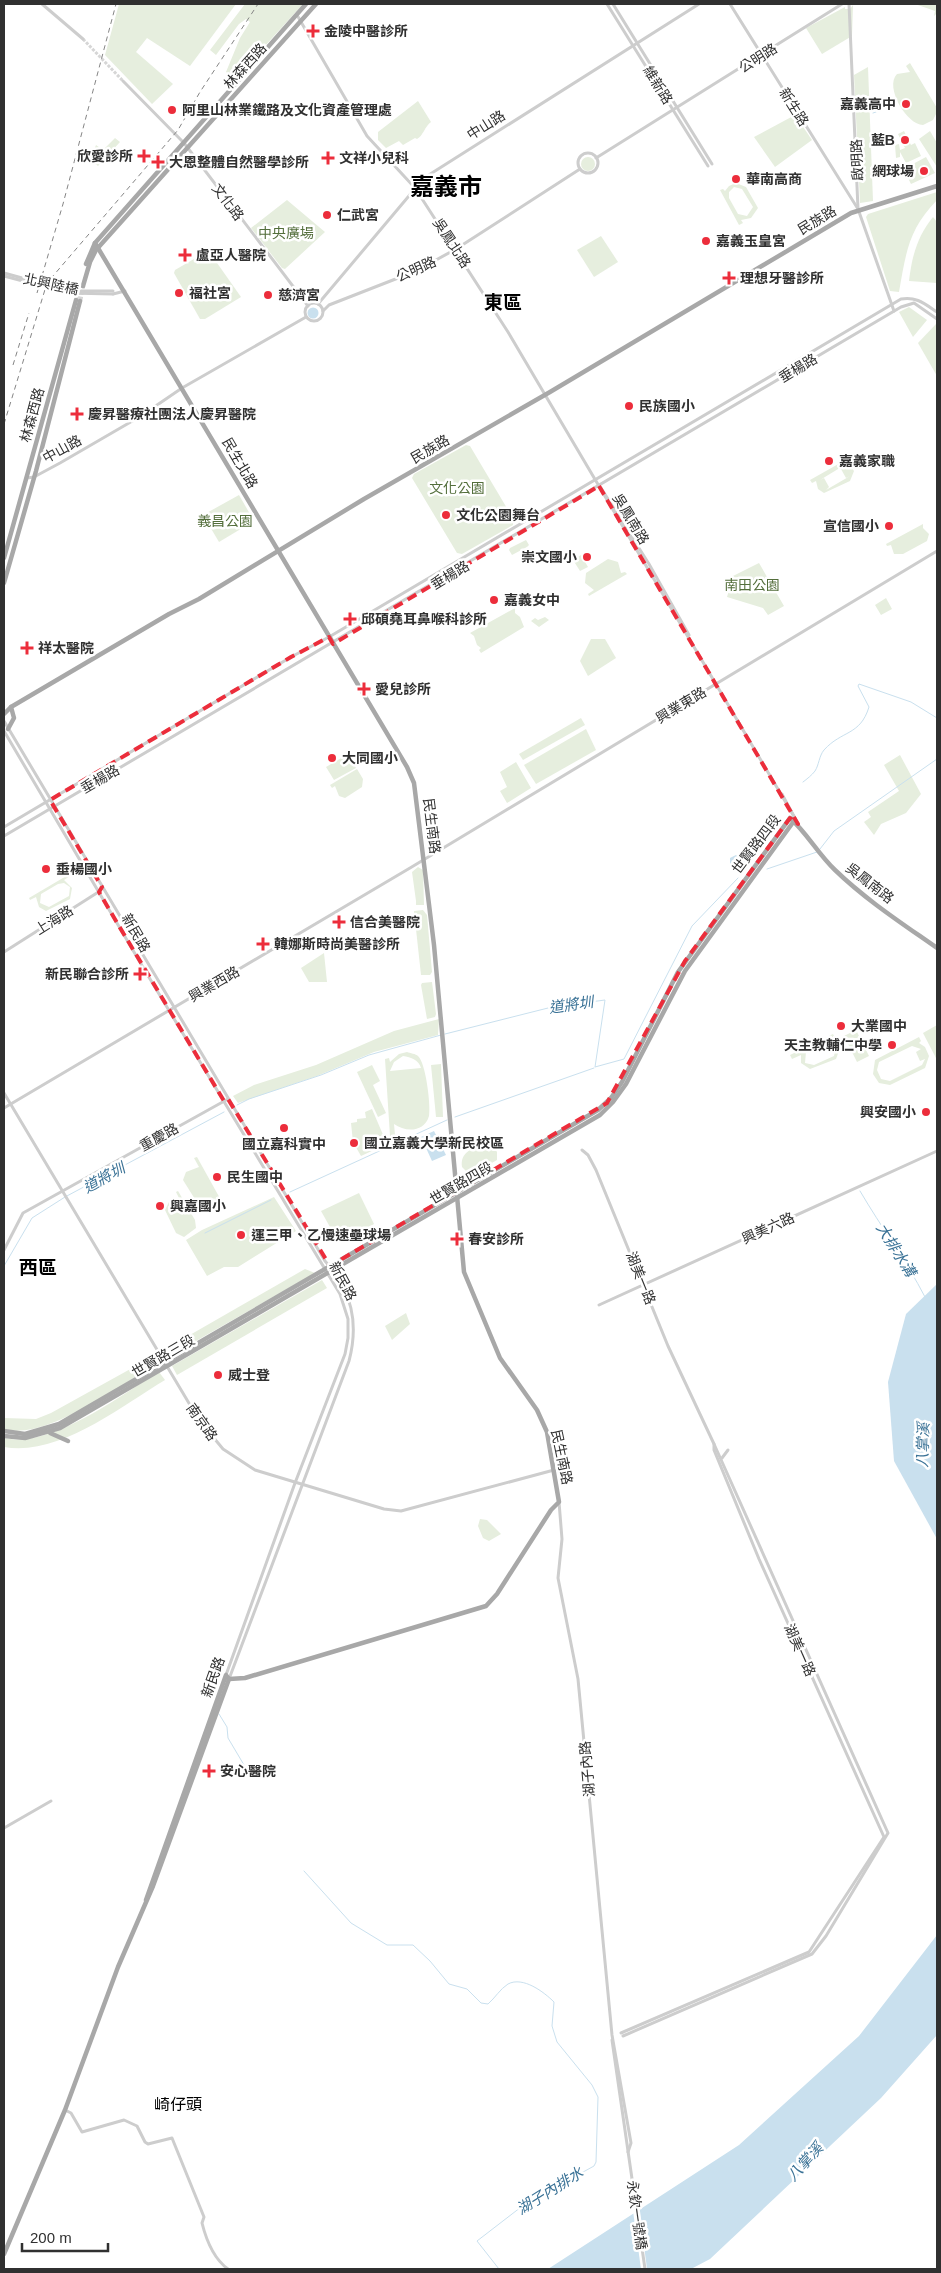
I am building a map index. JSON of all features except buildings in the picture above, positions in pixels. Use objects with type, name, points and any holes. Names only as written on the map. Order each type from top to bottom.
[{"type":"main road","name":"林森西路","points":[[306,4],[95,243],[89,253],[82,285],[90,262],[100,249],[316,4]]},
{"type":"main road","name":"民族路","points":[[4,713],[11,707],[169,614],[199,599],[278,550],[858,210],[937,186]]},
{"type":"main road","name":"民生北路","points":[[95,243],[334,644]]},
{"type":"main road","name":"林森西路","points":[[27,478],[78,300],[34,477]]},
{"type":"main road","name":"中山路","points":[[4,583],[34,477]]},
{"type":"main road","points":[[4,558],[27,478]]},
{"type":"main road","name":"民生南路","points":[[227,1677],[245,1678],[486,1606],[497,1594],[551,1510],[559,1502],[555,1469],[547,1432],[537,1410],[500,1358],[486,1321],[472,1296],[463,1263],[444,1039],[416,788],[407,767],[334,644]]},
{"type":"main road","points":[[5,704],[11,707],[14,718],[5,731]]},
{"type":"main road","name":"世賢路四段","points":[[790,818],[794,820],[684,971],[633,1072],[613,1102],[593,1120],[457,1199],[329,1270],[456,1193],[586,1118],[607,1103],[622,1082],[685,961],[788,820],[790,818]]},
{"type":"main road","name":"吳鳳南路","points":[[794,820],[818,852],[846,881],[937,948]]},
{"type":"main road","name":"世賢路三段","points":[[4,1436],[25,1438],[50,1433],[329,1270]]},
{"type":"main road","name":"世賢路三段","points":[[4,1432],[24,1434],[52,1427],[166,1364]]},
{"type":"main road","points":[[50,1433],[68,1441]]},
{"type":"main road","name":"新民路","points":[[146,1900],[159,1871],[227,1677]]},
{"type":"main road","name":"新民路","points":[[146,1900],[227,1677]]},
{"type":"main road","points":[[4,2254],[65,2110],[109,1990],[146,1900]]},
{"type":"street","points":[[42,4],[83,39]]},
{"type":"street","name":"維新路","points":[[608,4],[675,110],[712,164]]},
{"type":"street","name":"維新路","points":[[613,4],[708,166]]},
{"type":"street","name":"中山路","points":[[318,304],[424,178],[699,4]]},
{"type":"street","name":"新生路","points":[[730,4],[858,210]]},
{"type":"street","name":"公明路","points":[[596,158],[842,4]]},
{"type":"street","name":"啟明路","points":[[849,4],[858,210],[894,311]]},
{"type":"street","name":"吳鳳北路","points":[[296,15],[367,136],[415,188],[456,249],[596,480]]},
{"type":"street","name":"文化路","points":[[123,81],[188,147],[308,306]]},
{"type":"street","name":"公明路","points":[[580,169],[579,160],[582,155],[589,154],[596,158]]},
{"type":"street","name":"公明路","points":[[580,169],[587,173],[596,170],[596,158]]},
{"type":"street","name":"公明路","points":[[323,311],[376,285],[416,271],[456,249],[580,169]]},
{"type":"street","name":"北興陸橋","points":[[4,275],[68,293],[113,293],[125,291]]},
{"type":"street","name":"垂楊路","points":[[4,828],[45,802],[291,657],[329,637],[901,299],[911,297],[937,312]]},
{"type":"street","name":"垂楊路","points":[[4,836],[293,664],[334,644],[908,303],[914,304],[937,319]]},
{"type":"street","points":[[318,304],[323,311],[322,317],[318,321],[311,321],[306,317],[305,310],[308,306],[318,304]]},
{"type":"street","name":"中山路","points":[[27,478],[34,477],[133,420],[182,388],[306,317]]},
{"type":"street","name":"吳鳳南路","points":[[596,480],[649,564],[794,820]]},
{"type":"street","name":"興業東路","points":[[425,858],[937,551]]},
{"type":"street","name":"新民路","points":[[4,721],[5,731],[49,809],[248,1142],[329,1270],[345,1290],[351,1308],[354,1342],[346,1369],[227,1677]]},
{"type":"street","name":"新民路","points":[[5,731],[54,806],[232,1104],[329,1270],[346,1306],[348,1338],[342,1363],[295,1483],[227,1677]]},
{"type":"street","name":"興業西路","points":[[4,1108],[425,858]]},
{"type":"street","points":[[99,892],[102,886]]},
{"type":"street","name":"上海路","points":[[4,952],[99,892]]},
{"type":"street","name":"南京路","points":[[4,1094],[198,1420],[223,1449],[255,1470],[384,1509],[401,1511],[555,1469]]},
{"type":"street","name":"重慶路","points":[[4,1250],[23,1213],[228,1099]]},
{"type":"street","points":[[248,1142],[253,1140]]},
{"type":"street","name":"湖美一路","points":[[582,1150],[588,1155],[596,1170],[668,1346],[714,1444],[760,1558],[884,1837],[809,1952],[622,2034],[812,1954],[826,1936],[888,1833],[764,1557],[722,1458]]},
{"type":"street","name":"興美六路","points":[[598,1305],[937,1151]]},
{"type":"street","points":[[716,1449],[722,1458],[728,1450]]},
{"type":"street","name":"湖子內路","points":[[559,1502],[562,1539],[558,1578],[578,1679],[612,2039],[629,2156]]},
{"type":"street","points":[[4,1828],[51,1801]]},
{"type":"street","points":[[65,2110],[71,2113],[82,2132],[124,2120],[137,2126],[148,2144],[172,2138],[204,2217],[202,2222],[204,2230],[218,2261],[228,2269]]},
{"type":"street","name":"永欽一號橋","points":[[629,2156],[645,2269]]},
{"type":"highlighted area","points":[[599,486],[798,824],[790,818],[685,961],[607,1103],[330,1266],[228,1099],[224,1101],[99,892],[102,887],[50,800],[291,657],[329,637],[333,644]]},
{"type":"green space","points":[[119,4],[236,4],[190,66],[147,38],[136,52],[173,84],[152,104],[105,55]]},
{"type":"green space","points":[[245,4],[303,4],[235,79],[226,72],[240,38],[250,22],[246,19],[239,24],[216,55],[210,50]]},
{"type":"green space","points":[[915,4],[937,4],[937,13],[934,16],[935,11]]},
{"type":"green space","points":[[853,5],[852,36],[822,54],[806,28],[845,7],[845,9],[850,9]]},
{"type":"green space","points":[[910,63],[937,108],[937,116],[936,114],[933,120],[923,125],[910,119],[904,112],[895,96],[893,87],[897,74],[910,72],[906,66]]},
{"type":"green space","points":[[868,67],[873,201],[860,203],[854,75]]},
{"type":"green space","points":[[418,101],[431,122],[417,139],[415,138],[403,145],[399,141],[386,148],[378,140],[378,132]]},
{"type":"green space","points":[[795,115],[812,140],[775,167],[754,137]]},
{"type":"green space","points":[[904,131],[911,145],[915,143],[921,156],[906,163],[900,152],[900,157],[896,158],[895,145],[899,144],[900,150],[905,148],[898,134]]},
{"type":"green space","points":[[930,131],[937,143],[937,167],[919,139]]},
{"type":"green space","points":[[115,138],[120,142],[98,166],[90,160],[96,145],[103,150]]},
{"type":"green space","points":[[585,157],[591,157],[595,164],[591,171],[585,171],[581,167],[581,161]]},
{"type":"green space","name":"網球場","points":[[926,157],[935,173],[911,184],[905,172],[913,169],[911,165]]},
{"type":"green space","points":[[736,183],[746,187],[758,208],[751,218],[741,220],[743,223],[739,225],[720,190],[723,189],[725,191],[729,186]],"holes":[[[734,187],[742,189],[753,207],[747,216],[738,214],[729,198],[729,192]]]},
{"type":"green space","points":[[937,192],[937,200],[927,211],[914,232],[906,254],[899,292],[890,291],[866,217],[868,214]]},
{"type":"green space","name":"中央廣場","points":[[287,200],[325,232],[285,269],[282,268],[251,228]]},
{"type":"green space","points":[[933,217],[937,222],[937,283],[909,281],[916,247],[927,224]]},
{"type":"green space","points":[[601,236],[618,262],[594,277],[577,250]]},
{"type":"green space","points":[[206,252],[210,253],[241,297],[205,319],[200,319],[174,273],[175,270]]},
{"type":"green space","points":[[909,307],[927,320],[913,337],[899,312]]},
{"type":"green space","points":[[937,325],[937,376],[918,343]]},
{"type":"green space","name":"文化公園","points":[[466,445],[470,446],[514,520],[513,525],[462,554],[457,553],[412,478],[414,474]]},
{"type":"green space","points":[[849,458],[851,461],[848,463],[854,471],[850,481],[824,493],[818,489],[816,481],[812,483],[810,480]],"holes":[[[845,466],[841,469],[846,478],[850,476],[826,490],[829,487],[824,478],[820,480]]]},
{"type":"green space","name":"義昌公園","points":[[239,495],[254,521],[219,542],[203,515]]},
{"type":"green space","points":[[923,524],[923,528],[929,534],[927,541],[903,554],[894,554],[891,545],[887,546],[886,544]]},
{"type":"green space","points":[[526,540],[529,545],[512,555],[509,550],[510,548]]},
{"type":"green space","points":[[581,555],[588,567],[580,571],[573,560]]},
{"type":"green space","points":[[608,559],[618,562],[621,573],[625,572],[627,574],[589,596],[588,594],[594,590],[585,583],[586,573]]},
{"type":"green space","name":"南田公園","points":[[759,563],[784,606],[768,615],[763,608],[727,597],[733,576]]},
{"type":"green space","points":[[886,598],[892,609],[881,615],[875,605]]},
{"type":"green space","points":[[515,608],[515,613],[520,617],[524,627],[481,653],[479,650],[481,648],[470,633]]},
{"type":"green space","points":[[545,617],[549,620],[539,627],[531,621],[535,618],[538,620]]},
{"type":"green space","points":[[591,639],[605,639],[616,658],[588,676],[580,661]]},
{"type":"green space","points":[[581,718],[585,725],[523,760],[519,754]]},
{"type":"green space","points":[[586,729],[596,750],[536,784],[524,765]]},
{"type":"green space","points":[[348,754],[356,768],[334,780],[326,767]]},
{"type":"green space","points":[[900,755],[921,794],[906,813],[881,824],[874,835],[864,822],[871,817],[868,812],[899,791],[884,765]]},
{"type":"green space","points":[[516,762],[531,788],[507,803],[500,791],[507,787],[500,772]]},
{"type":"green space","points":[[357,769],[363,779],[362,787],[345,798],[339,796],[335,786],[332,788],[330,785]]},
{"type":"green space","points":[[418,867],[423,870],[424,905],[416,905],[412,872]]},
{"type":"green space","points":[[68,875],[70,876],[64,880],[72,888],[70,899],[46,911],[39,907],[36,897],[30,900],[29,898]],"holes":[[[64,883],[70,887],[69,896],[49,907],[40,903],[41,894],[58,884]]]},
{"type":"green space","points":[[423,910],[427,915],[432,972],[430,975],[421,975],[414,911]]},
{"type":"green space","points":[[324,953],[327,982],[309,982],[301,968]]},
{"type":"green space","points":[[432,982],[436,1014],[435,1017],[427,1019],[421,985],[422,983]]},
{"type":"green space","points":[[439,1019],[438,1035],[374,1052],[317,1076],[238,1103],[233,1096],[254,1085],[316,1065],[394,1031]]},
{"type":"green space","points":[[937,1025],[937,1060],[923,1033]]},
{"type":"green space","points":[[856,1030],[869,1056],[857,1062],[844,1036]]},
{"type":"green space","points":[[833,1034],[835,1038],[833,1040],[840,1048],[836,1059],[810,1069],[801,1063],[801,1055],[792,1059],[790,1055]],"holes":[[[828,1042],[833,1043],[836,1047],[834,1056],[814,1065],[805,1063],[806,1052]]]},
{"type":"green space","points":[[919,1037],[921,1041],[919,1043],[925,1047],[929,1056],[925,1068],[890,1085],[879,1083],[873,1074],[875,1060]],"holes":[[[912,1046],[921,1049],[916,1052],[920,1061],[925,1059],[922,1065],[890,1081],[881,1079],[877,1070],[879,1062]]]},
{"type":"green space","points":[[407,1052],[418,1056],[421,1060],[427,1085],[429,1116],[427,1122],[419,1128],[403,1129],[394,1124],[395,1135],[390,1136],[385,1059],[389,1058],[390,1062],[399,1054]],"holes":[[[403,1056],[417,1061],[421,1068],[390,1071],[394,1062]]]},
{"type":"green space","points":[[441,1064],[443,1117],[436,1117],[431,1065]]},
{"type":"green space","points":[[372,1065],[380,1081],[373,1085],[386,1113],[378,1117],[357,1072]]},
{"type":"green space","points":[[372,1109],[387,1144],[361,1156],[353,1142],[351,1123],[357,1122],[357,1119],[366,1118],[365,1112]]},
{"type":"green space","points":[[483,1143],[493,1146],[497,1152],[497,1160],[470,1175],[462,1167],[463,1158],[471,1149]]},
{"type":"green space","points":[[197,1157],[222,1202],[218,1204],[214,1198],[209,1204],[198,1204],[183,1180],[186,1172],[199,1167],[194,1158]]},
{"type":"green space","points":[[178,1191],[195,1220],[196,1228],[184,1237],[176,1233],[165,1210],[169,1202],[180,1200],[176,1192]]},
{"type":"green space","points":[[359,1193],[374,1224],[339,1243],[321,1211]]},
{"type":"green space","name":"運三甲、乙慢速壘球場","points":[[274,1197],[296,1231],[238,1267],[224,1267],[207,1276],[186,1240],[202,1230]]},
{"type":"green space","points":[[305,1269],[315,1273],[166,1358],[162,1351]]},
{"type":"green space","points":[[322,1280],[327,1288],[177,1375],[172,1366]]},
{"type":"green space","points":[[406,1313],[410,1324],[392,1340],[385,1326]]},
{"type":"green space","points":[[152,1357],[156,1364],[103,1397],[61,1420],[21,1431],[4,1429],[4,1418],[36,1419],[51,1413]]},
{"type":"green space","points":[[159,1372],[165,1380],[109,1416],[88,1427],[46,1445],[25,1448],[4,1447],[4,1438],[23,1439],[42,1436],[84,1418]]},
{"type":"green space","points":[[480,1519],[487,1520],[501,1534],[489,1541],[483,1538],[478,1526]]},
{"type":"water","points":[[313,307],[319,313],[313,319],[307,313]]},
{"type":"water","points":[[736,855],[745,856],[746,862],[730,866],[730,858]]},
{"type":"water","points":[[434,1131],[446,1155],[432,1161],[421,1137]]},
{"type":"water","name":"八掌溪","points":[[937,1284],[937,1539],[894,1461],[888,1382],[906,1314]]},
{"type":"water","name":"八掌溪","points":[[937,1935],[937,2035],[881,2098],[710,2259],[691,2269],[548,2269],[739,2145],[859,2036]]},
{"type":"pier","points":[[639,2207],[647,2269],[641,2269],[633,2211]]},
{"type":"waterway","points":[[803,782],[815,771],[824,750],[861,723],[869,707],[858,686],[859,684],[911,702],[937,718]]},
{"type":"waterway","name":"道將圳","points":[[820,849],[834,831],[937,759]]},
{"type":"waterway","name":"道將圳","points":[[767,869],[817,852]]},
{"type":"waterway","name":"道將圳","points":[[445,1034],[552,1007],[605,1000],[595,1067],[624,1059],[692,926],[738,878]]},
{"type":"waterway","name":"道將圳","points":[[237,1105],[249,1099],[321,1075],[369,1055],[441,1035]]},
{"type":"waterway","points":[[455,1117],[594,1068]]},
{"type":"waterway","name":"道將圳","points":[[4,1266],[32,1218],[65,1197],[224,1112]]},
{"type":"waterway","points":[[290,1192],[447,1120]]},
{"type":"waterway","name":"大排水溝","points":[[860,1191],[925,1297]]},
{"type":"waterway","points":[[205,1233],[271,1200]]},
{"type":"waterway","points":[[219,1714],[227,1727],[228,1738],[247,1770]]},
{"type":"waterway","name":"湖子內排水","points":[[304,1871],[351,1923],[387,1945],[413,1945],[430,1961],[449,1984],[467,1989],[481,2003],[488,2004],[505,1986],[514,1982],[533,1986],[554,2002],[552,2026],[557,2042],[592,2085],[598,2097],[596,2162],[594,2166],[525,2204],[477,2241],[499,2269]]},
{"type":"tunnel","points":[[83,39],[123,81]]},
{"type":"tunnel","points":[[76,300],[80,285]]},
{"type":"tunnel","points":[[80,301],[83,286]]},
{"type":"railway","points":[[37,293],[63,204],[116,4]]},
{"type":"railway","points":[[4,424],[47,283],[178,130],[200,92],[258,4]]},
{"type":"railway","points":[[13,365],[29,313]]},
{"type":"place","name":"金陵中醫診所","points":[[313,31]]},
{"type":"place","name":"嘉義高中","points":[[906,104]]},
{"type":"place","name":"阿里山林業鐵路及文化資產管理處","points":[[172,110]]},
{"type":"place","name":"藍B","points":[[905,140]]},
{"type":"place","name":"欣愛診所","points":[[144,156]]},
{"type":"place","name":"文祥小兒科","points":[[328,158]]},
{"type":"place","name":"大恩整體自然醫學診所","points":[[158,162]]},
{"type":"place","name":"網球場","points":[[924,171]]},
{"type":"place","name":"華南高商","points":[[736,179]]},
{"type":"place","name":"仁武宮","points":[[327,215]]},
{"type":"place","name":"嘉義玉皇宮","points":[[706,241]]},
{"type":"place","name":"盧亞人醫院","points":[[185,255]]},
{"type":"place","name":"理想牙醫診所","points":[[729,278]]},
{"type":"place","name":"福社宮","points":[[179,293]]},
{"type":"place","name":"慈濟宮","points":[[268,295]]},
{"type":"place","name":"民族國小","points":[[629,406]]},
{"type":"place","name":"慶昇醫療社團法人慶昇醫院","points":[[77,414]]},
{"type":"place","name":"嘉義家職","points":[[829,461]]},
{"type":"place","name":"文化公園舞台","points":[[446,515]]},
{"type":"place","name":"宣信國小","points":[[889,526]]},
{"type":"place","name":"崇文國小","points":[[587,557]]},
{"type":"place","name":"嘉義女中","points":[[494,600]]},
{"type":"place","name":"邱碩堯耳鼻喉科診所","points":[[350,619]]},
{"type":"place","name":"祥太醫院","points":[[27,648]]},
{"type":"place","name":"愛兒診所","points":[[364,689]]},
{"type":"place","name":"大同國小","points":[[332,758]]},
{"type":"place","name":"垂楊國小","points":[[46,869]]},
{"type":"place","name":"信合美醫院","points":[[339,922]]},
{"type":"place","name":"韓娜斯時尚美醫診所","points":[[263,944]]},
{"type":"place","name":"新民聯合診所","points":[[140,974]]},
{"type":"place","name":"大業國中","points":[[841,1026]]},
{"type":"place","name":"天主教輔仁中學","points":[[892,1045]]},
{"type":"place","name":"興安國小","points":[[926,1112]]},
{"type":"place","name":"國立嘉科實中","points":[[284,1128]]},
{"type":"place","name":"國立嘉義大學新民校區","points":[[354,1143]]},
{"type":"place","name":"民生國中","points":[[217,1177]]},
{"type":"place","name":"興嘉國小","points":[[160,1206]]},
{"type":"place","name":"運三甲、乙慢速壘球場","points":[[241,1235]]},
{"type":"place","name":"春安診所","points":[[457,1239]]},
{"type":"place","name":"威士登","points":[[218,1375]]},
{"type":"place","name":"安心醫院","points":[[209,1771]]},
{"type":"district","name":"嘉義市","points":[[446,187]]},
{"type":"district","name":"東區","points":[[503,302]]},
{"type":"district","name":"西區","points":[[38,1267]]},
{"type":"district","name":"崎仔頭","points":[[178,2104]]}]
